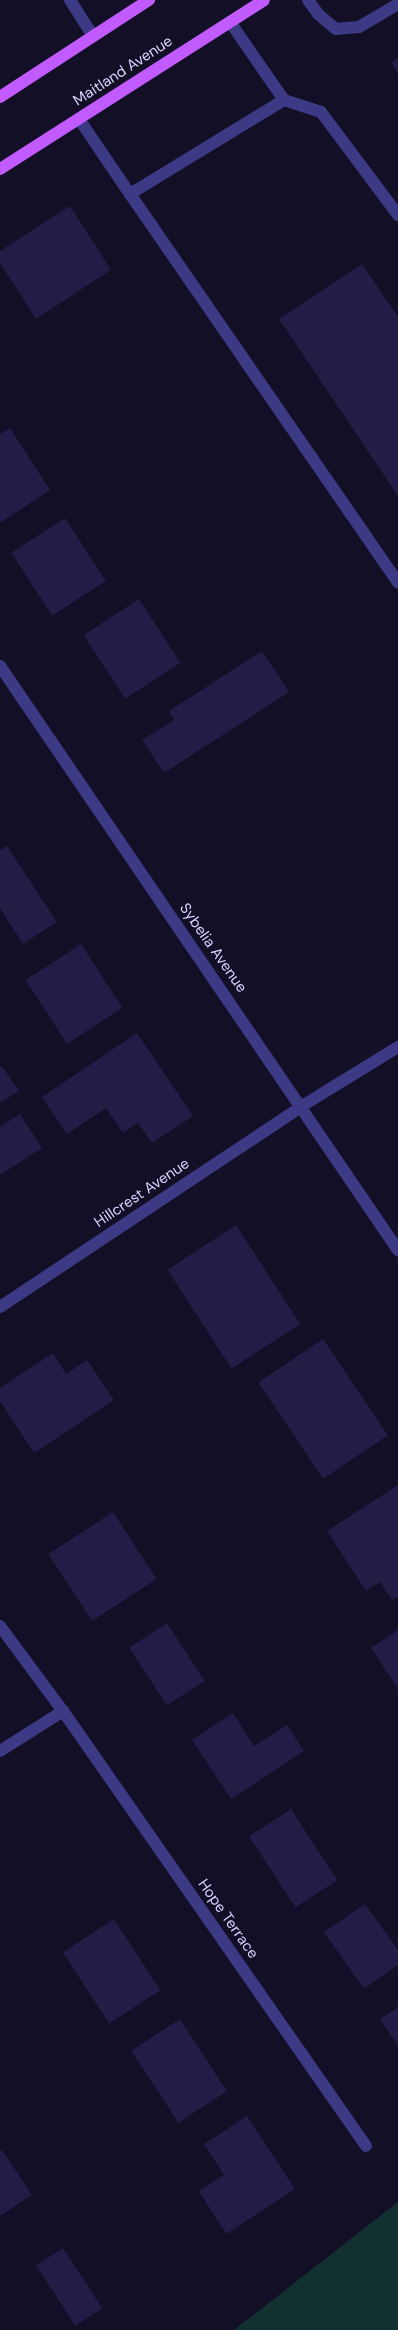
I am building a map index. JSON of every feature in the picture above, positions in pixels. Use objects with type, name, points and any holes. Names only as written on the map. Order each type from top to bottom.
[{"type":"main road","points":[[0,97],[149,0]]},
{"type":"main road","name":"Maitland Avenue","points":[[0,169],[264,0]]},
{"type":"street","points":[[70,0],[93,36]]},
{"type":"street","points":[[308,0],[318,14],[336,29],[359,27],[398,4]]},
{"type":"street","points":[[230,22],[284,100],[322,112],[398,215]]},
{"type":"street","points":[[130,194],[284,100]]},
{"type":"street","points":[[79,118],[398,584]]},
{"type":"street","name":"Sybelia Avenue","points":[[0,666],[302,1106],[398,1250]]},
{"type":"street","name":"Hillcrest Avenue","points":[[0,1307],[302,1106],[398,1047]]},
{"type":"street","name":"Hope Terrace","points":[[0,1626],[63,1711],[366,2146]]},
{"type":"street","points":[[0,1750],[63,1711]]},
{"type":"green space","points":[[398,2202],[398,2330],[234,2330]]},
{"type":"building","points":[[398,58],[398,74],[391,62]]},
{"type":"building","points":[[70,206],[111,270],[36,319],[0,263],[0,251]]},
{"type":"building","points":[[362,264],[398,317],[398,496],[279,319]]},
{"type":"building","points":[[10,428],[50,490],[0,523],[0,434]]},
{"type":"building","points":[[65,518],[106,581],[52,616],[11,553]]},
{"type":"building","points":[[139,599],[180,663],[125,699],[84,635]]},
{"type":"building","points":[[262,651],[289,692],[164,773],[142,740],[174,720],[169,711]]},
{"type":"building","points":[[7,846],[57,922],[23,944],[0,908],[0,850]]},
{"type":"building","points":[[81,944],[122,1008],[67,1044],[26,980]]},
{"type":"building","points":[[137,1033],[193,1116],[152,1143],[138,1123],[123,1133],[106,1108],[67,1134],[42,1097]]},
{"type":"building","points":[[2,1066],[19,1091],[0,1103],[0,1067]]},
{"type":"building","points":[[20,1114],[42,1148],[0,1175],[0,1127]]},
{"type":"building","points":[[236,1225],[300,1324],[231,1369],[167,1270]]},
{"type":"building","points":[[323,1339],[388,1435],[323,1479],[258,1383]]},
{"type":"building","points":[[53,1353],[66,1374],[87,1360],[114,1400],[34,1453],[0,1401],[0,1388]]},
{"type":"building","points":[[398,1485],[398,1597],[392,1600],[380,1582],[366,1591],[327,1531]]},
{"type":"building","points":[[113,1512],[157,1579],[92,1621],[48,1554]]},
{"type":"building","points":[[167,1623],[205,1681],[167,1705],[129,1648]]},
{"type":"building","points":[[398,1630],[398,1689],[371,1648]]},
{"type":"building","points":[[233,1713],[254,1746],[287,1725],[304,1751],[231,1799],[192,1740]]},
{"type":"building","points":[[291,1809],[337,1880],[295,1908],[249,1836]]},
{"type":"building","points":[[365,1904],[398,1950],[398,1965],[364,1989],[324,1932]]},
{"type":"building","points":[[114,1919],[160,1990],[109,2024],[63,1952]]},
{"type":"building","points":[[398,2007],[398,2046],[380,2019]]},
{"type":"building","points":[[180,2019],[227,2091],[178,2123],[131,2051]]},
{"type":"building","points":[[247,2116],[295,2189],[226,2234],[199,2191],[224,2175],[204,2144]]},
{"type":"building","points":[[2,2150],[32,2195],[0,2216],[0,2151]]},
{"type":"building","points":[[63,2248],[102,2308],[75,2326],[36,2265]]}]
